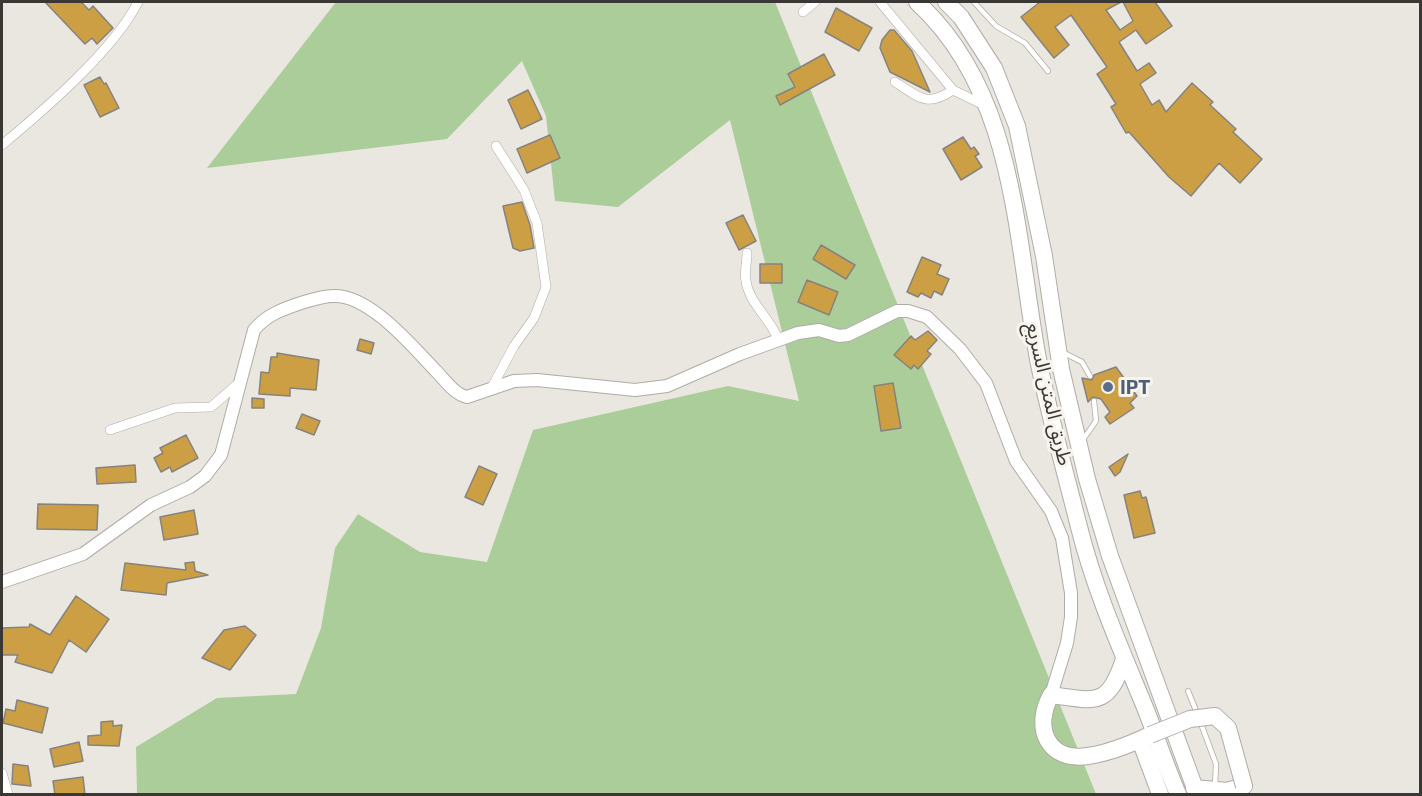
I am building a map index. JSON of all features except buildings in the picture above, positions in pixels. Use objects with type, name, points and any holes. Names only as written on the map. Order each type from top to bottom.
[{"type":"highway","name":"طريق المتن السريع","points":[[916,2],[960,53],[975,76],[988,107],[1006,170],[1044,384],[1093,578],[1178,795]]},
{"type":"highway","name":"طريق المتن السريع","points":[[946,2],[961,17],[994,68],[1017,126],[1044,256],[1058,351],[1079,446],[1110,556],[1195,791]]},
{"type":"highway","points":[[1124,659],[1116,685],[1107,695],[1084,700],[1051,695],[1043,708],[1042,730],[1052,746],[1063,753],[1086,757],[1190,719],[1215,716],[1228,728],[1245,790],[1195,791]]},
{"type":"highway","points":[[1145,737],[1160,795]]},
{"type":"street","points":[[2,145],[102,52],[131,17],[138,2]]},
{"type":"street","points":[[803,12],[815,2]]},
{"type":"street","points":[[880,2],[953,90],[988,107]]},
{"type":"street","points":[[895,82],[924,100],[940,98],[953,90]]},
{"type":"street","points":[[492,387],[509,354],[534,318],[546,287],[537,223],[524,190],[496,146]]},
{"type":"street","points":[[747,253],[745,280],[752,298],[777,339]]},
{"type":"street","points":[[2,582],[83,554],[151,505],[190,488],[205,476],[222,455],[254,330],[261,321],[281,309],[334,295],[355,300],[370,308],[412,345],[462,396],[473,396],[492,387],[514,381],[537,380],[635,390],[667,386],[777,339],[812,330],[848,335],[897,311],[908,311],[927,317],[980,374],[993,397],[1016,461],[1051,511],[1064,547],[1071,593],[1071,617],[1067,643],[1051,695]]},
{"type":"street","points":[[110,430],[175,408],[210,407],[239,383]]},
{"type":"street","points":[[2,773],[8,795]]},
{"type":"lane","points":[[974,2],[996,26],[1025,43],[1048,71]]},
{"type":"lane","points":[[1058,351],[1082,362],[1090,376]]},
{"type":"lane","points":[[1079,446],[1096,421],[1094,401]]},
{"type":"lane","points":[[1188,691],[1216,765],[1222,792]]},
{"type":"green space","points":[[336,2],[775,2],[1096,794],[137,794],[136,747],[217,698],[296,694],[321,628],[335,548],[358,514],[420,552],[487,562],[533,430],[728,386],[799,401],[730,120],[618,207],[555,201],[546,116],[522,61],[447,139],[207,168]]},
{"type":"place","name":"IPT","points":[[1108,387]]}]
